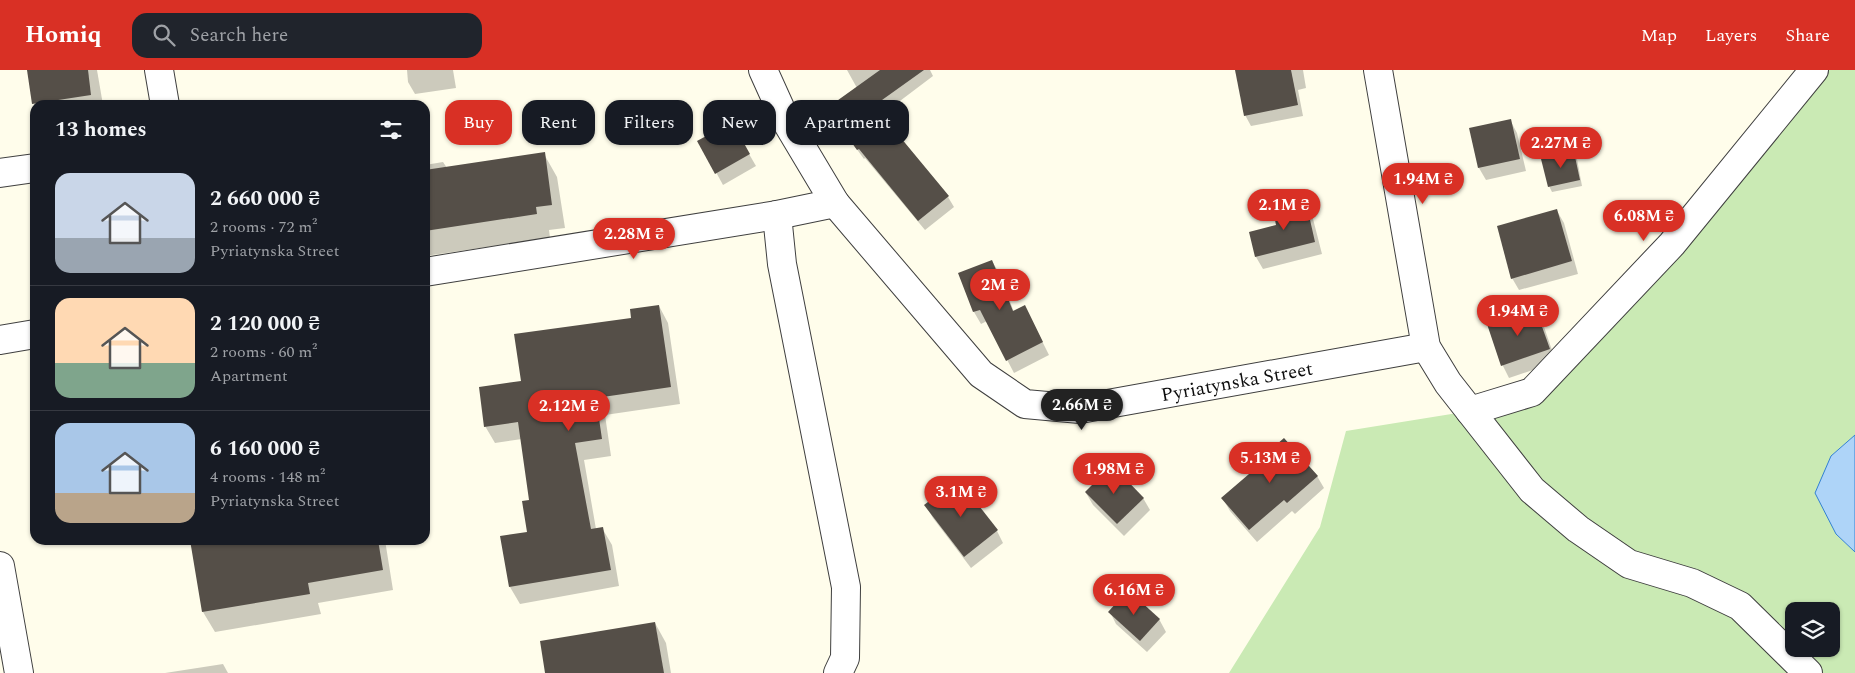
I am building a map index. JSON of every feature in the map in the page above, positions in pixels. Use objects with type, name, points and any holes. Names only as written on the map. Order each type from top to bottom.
[{"type":"street","points":[[159,70],[164,100]]},
{"type":"street","name":"Pyriatynska Street","points":[[763,70],[786,122],[835,203],[981,374],[1025,404],[1080,409],[1426,347]]},
{"type":"street","points":[[1378,70],[1426,347],[1448,383],[1532,490],[1578,529],[1629,564],[1692,583],[1740,606],[1808,673]]},
{"type":"street","points":[[1470,411],[1532,392],[1672,244],[1814,70]]},
{"type":"street","points":[[0,173],[30,169]]},
{"type":"street","points":[[430,271],[777,216],[835,203]]},
{"type":"street","points":[[777,216],[782,264],[846,587],[845,658],[838,673]]},
{"type":"street","points":[[0,340],[30,335]]},
{"type":"street","points":[[0,566],[19,673]]},
{"type":"green space","points":[[1814,70],[1855,70],[1855,435],[1831,456],[1836,534],[1855,552],[1855,673],[1229,673],[1320,527],[1346,431],[1470,411],[1532,392]]},
{"type":"water","points":[[1855,435],[1855,552],[1836,534],[1815,493],[1831,456]]},
{"type":"building","points":[[27,70],[88,70],[91,95],[58,100],[31,100]]},
{"type":"building","points":[[880,70],[924,70],[882,100],[838,100]]},
{"type":"building","points":[[1235,70],[1291,70],[1298,105],[1244,116]]},
{"type":"building","points":[[1511,119],[1520,159],[1478,168],[1469,128]]},
{"type":"building","points":[[703,138],[703,145],[745,145],[750,154],[715,174],[697,141]]},
{"type":"building","points":[[853,145],[907,145],[949,196],[918,221],[859,149],[857,150]]},
{"type":"building","points":[[545,152],[552,205],[536,207],[537,214],[430,230],[430,169]]},
{"type":"building","points":[[1574,152],[1580,180],[1548,187],[1541,159]]},
{"type":"building","points":[[1306,202],[1315,242],[1255,257],[1249,232],[1276,225],[1273,210]]},
{"type":"building","points":[[1557,209],[1572,261],[1511,279],[1497,226]]},
{"type":"building","points":[[992,260],[1013,311],[1025,305],[1043,342],[1006,361],[980,310],[973,312],[958,273]]},
{"type":"building","points":[[659,305],[671,387],[596,398],[602,439],[575,443],[591,529],[603,527],[611,570],[509,587],[500,536],[527,532],[522,501],[529,500],[518,422],[484,427],[479,387],[521,381],[514,334],[631,318],[630,309]]},
{"type":"building","points":[[1535,307],[1550,349],[1501,366],[1487,324]]},
{"type":"building","points":[[1284,438],[1318,476],[1287,503],[1284,500],[1249,530],[1221,498],[1256,468],[1253,465]]},
{"type":"building","points":[[1112,465],[1144,498],[1117,524],[1085,492]]},
{"type":"building","points":[[958,479],[998,530],[964,557],[924,505]]},
{"type":"building","points":[[191,545],[379,545],[383,570],[308,583],[310,594],[202,612]]},
{"type":"building","points":[[1128,590],[1160,619],[1140,641],[1108,612]]},
{"type":"building","points":[[655,622],[664,673],[545,673],[540,641]]}]
